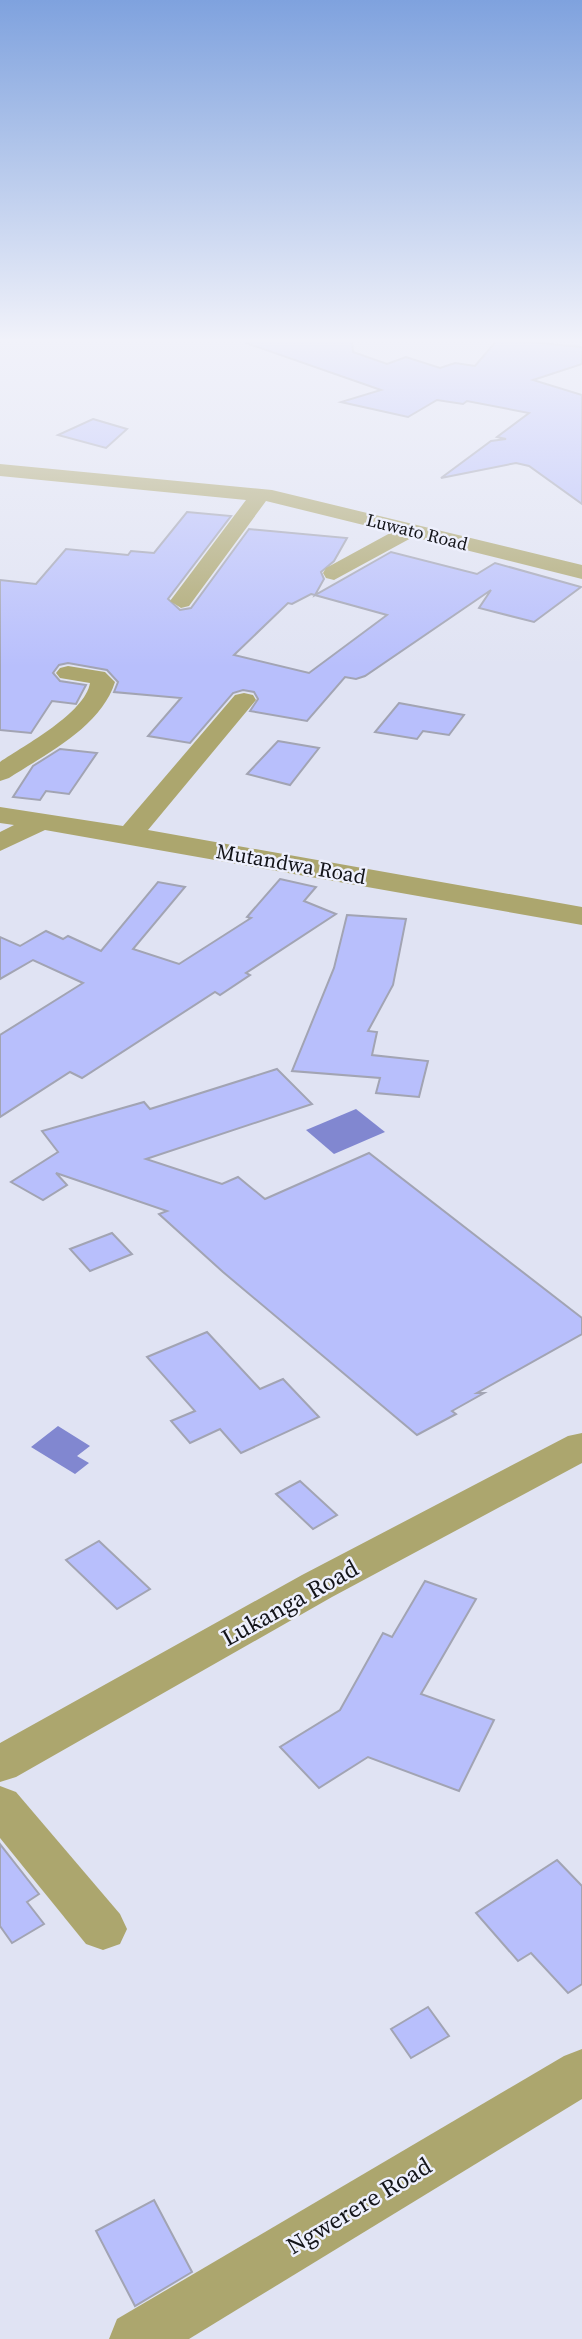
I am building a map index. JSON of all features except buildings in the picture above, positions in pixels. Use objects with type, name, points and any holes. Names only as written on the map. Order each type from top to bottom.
[{"type":"street","name":"Luwato Road","points":[[0,470],[260,495],[582,572]]},
{"type":"street","points":[[181,601],[260,495]]},
{"type":"street","points":[[334,573],[410,530]]},
{"type":"street","points":[[0,774],[65,727],[100,695],[103,682],[97,677],[68,673]]},
{"type":"street","points":[[130,835],[244,701]]},
{"type":"street","name":"Mutandwa Road","points":[[0,815],[44,820],[582,916]]},
{"type":"street","points":[[0,843],[44,820]]},
{"type":"street","name":"Lukanga Road","points":[[0,1764],[317,1586],[582,1446]]},
{"type":"street","points":[[0,1805],[103,1929]]},
{"type":"street","name":"Ngwerere Road","points":[[137,2339],[582,2073]]},
{"type":"water","points":[[356,1109],[385,1132],[334,1154],[306,1130]]},
{"type":"water","points":[[58,1426],[90,1446],[77,1456],[89,1463],[75,1474],[31,1447]]}]
